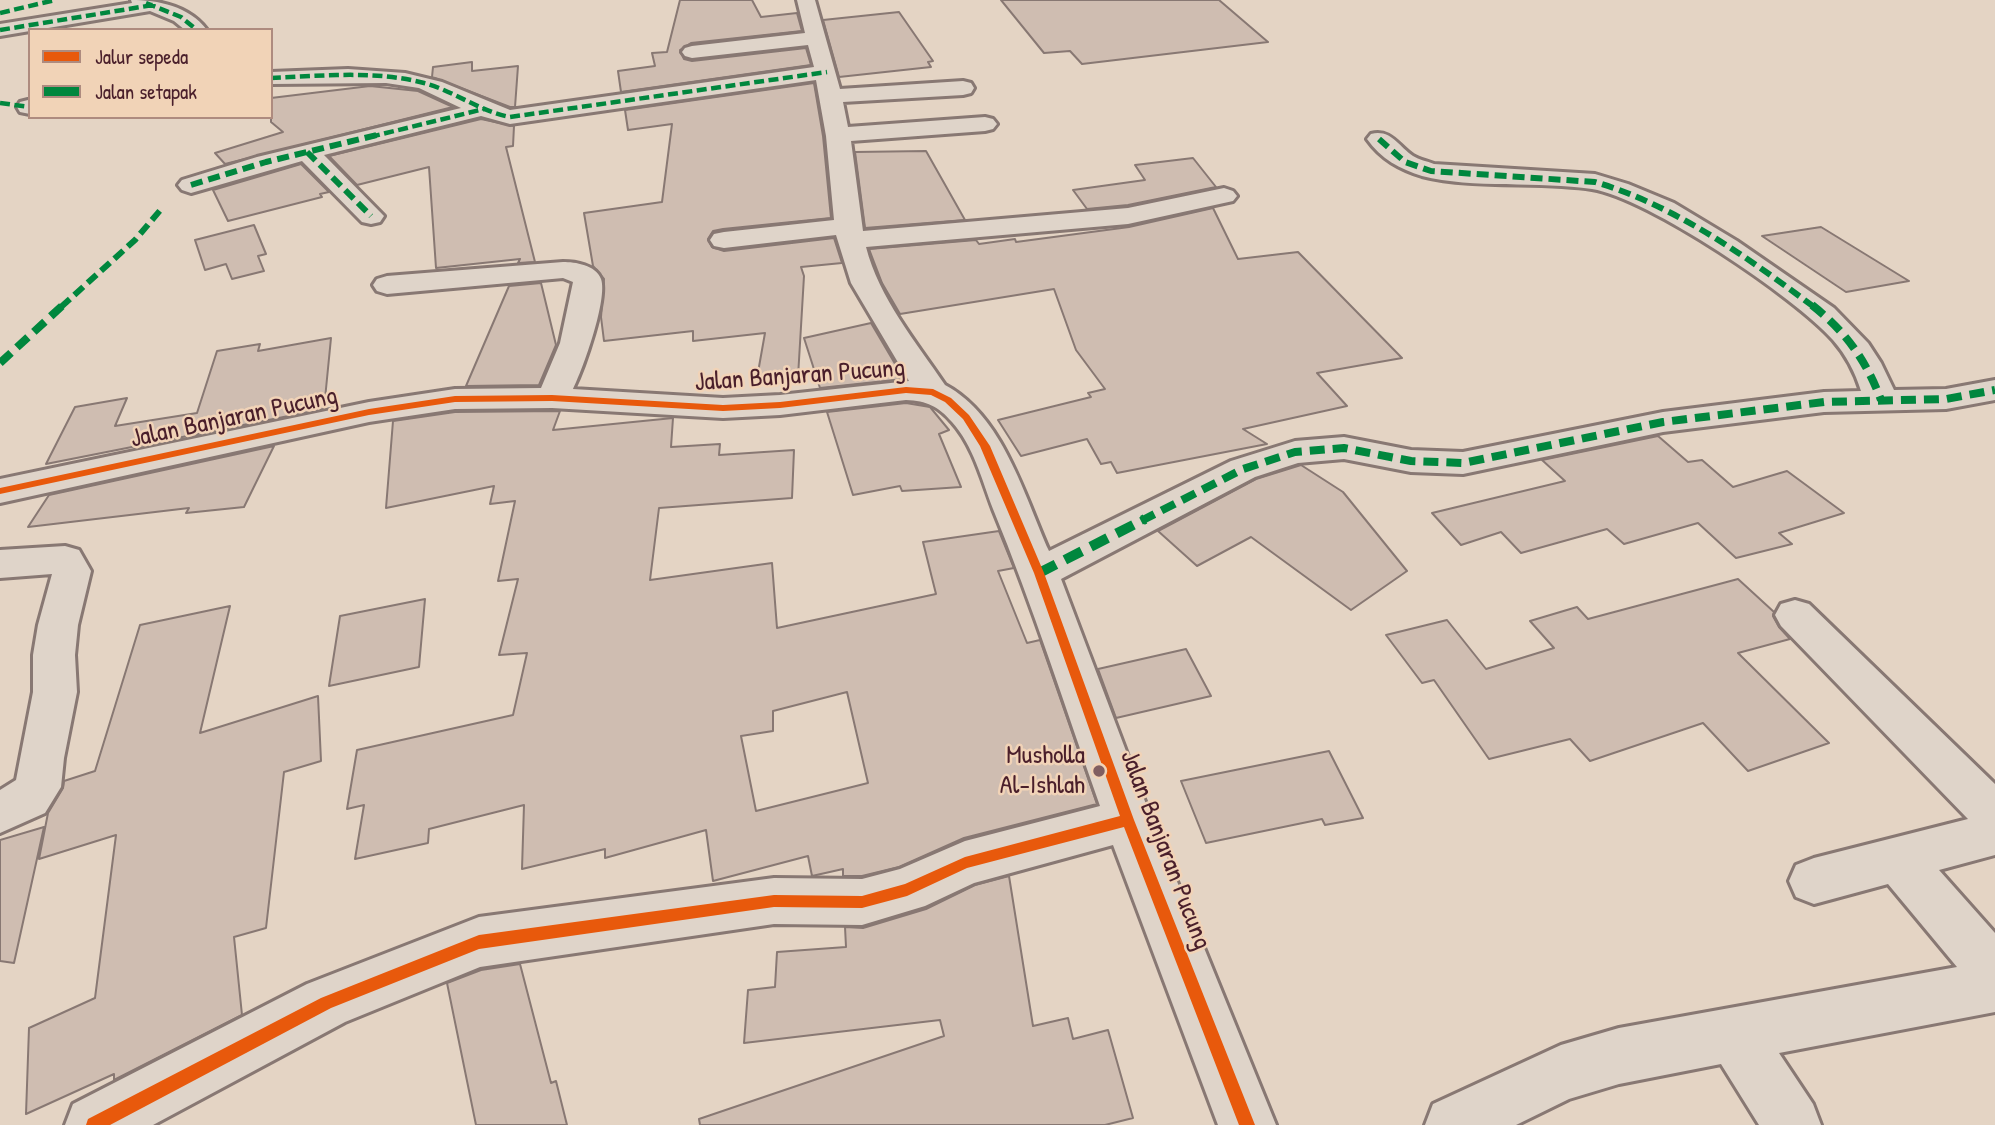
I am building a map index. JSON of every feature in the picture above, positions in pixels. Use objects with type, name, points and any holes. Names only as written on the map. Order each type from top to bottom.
[{"type":"street","points":[[0,13],[55,0]]},
{"type":"street","points":[[806,0],[829,84],[838,135],[849,233],[860,270],[890,326],[933,392]]},
{"type":"street","points":[[0,30],[147,3],[181,17],[195,28]]},
{"type":"street","points":[[692,52],[817,38]]},
{"type":"street","points":[[273,78],[393,77],[427,84],[495,115],[510,117],[629,98],[829,84],[963,88]]},
{"type":"street","points":[[191,185],[206,178],[484,109]]},
{"type":"street","points":[[838,135],[985,124]]},
{"type":"street","points":[[1378,139],[1405,162],[1431,171],[1595,182],[1620,188],[1672,210],[1771,277],[1836,326],[1867,364],[1881,400]]},
{"type":"street","points":[[307,152],[371,216]]},
{"type":"street","points":[[724,240],[1128,216],[1224,196]]},
{"type":"street","points":[[387,285],[563,270],[583,274],[587,284],[581,333],[569,366],[552,398]]},
{"type":"street","name":"Jalan Banjaran Pucung","points":[[0,491],[369,412],[455,399],[552,398],[723,408],[780,405],[906,390],[933,392],[948,400],[967,417],[985,446],[1039,573],[1128,820],[1247,1125]]},
{"type":"street","points":[[1039,573],[1243,469],[1295,452],[1344,448],[1411,461],[1463,463],[1663,422],[1824,402],[1946,399],[1995,390]]},
{"type":"street","points":[[0,564],[65,560],[72,571],[58,625],[54,655],[55,692],[41,758],[38,787],[28,799],[0,812]]},
{"type":"street","points":[[1794,615],[1995,815]]},
{"type":"street","points":[[94,1125],[326,1003],[479,942],[774,901],[863,902],[907,890],[965,863],[1128,820]]},
{"type":"street","points":[[1814,881],[1995,834]]},
{"type":"street","points":[[1898,859],[1995,972]]},
{"type":"street","points":[[1454,1125],[1561,1073],[1619,1056],[1995,986]]},
{"type":"street","points":[[1734,1034],[1792,1125]]},
{"type":"building","points":[[680,0],[752,0],[761,17],[797,13],[802,31],[691,43],[680,50],[684,59],[692,61],[806,48],[811,65],[621,92],[618,71],[655,66],[652,53],[667,52]]},
{"type":"building","points":[[1001,0],[1219,0],[1268,42],[1082,64],[1070,51],[1044,53]]},
{"type":"building","points":[[899,12],[933,61],[928,62],[931,67],[839,77],[823,20]]},
{"type":"building","points":[[472,62],[472,71],[518,66],[515,107],[432,77],[433,67]]},
{"type":"building","points":[[814,83],[823,136],[831,218],[723,229],[713,231],[708,239],[712,247],[724,251],[834,238],[842,263],[801,267],[804,276],[798,377],[757,378],[765,333],[693,341],[693,331],[604,341],[601,317],[604,279],[593,266],[584,213],[662,202],[672,124],[628,130],[625,110]]},
{"type":"building","points":[[370,86],[418,91],[453,107],[225,164],[215,153],[283,132],[271,122],[273,98]]},
{"type":"building","points":[[481,119],[514,126],[513,146],[506,147],[535,262],[518,263],[520,259],[436,268],[429,167],[357,185],[329,156]]},
{"type":"building","points":[[926,151],[965,220],[865,228],[855,152]]},
{"type":"building","points":[[1193,158],[1216,187],[1128,205],[1087,209],[1073,190],[1145,180],[1135,165]]},
{"type":"building","points":[[301,164],[329,192],[320,194],[322,197],[228,221],[213,190]]},
{"type":"building","points":[[1213,208],[1238,259],[1298,252],[1402,358],[1317,373],[1347,406],[1243,429],[1267,444],[1117,473],[1111,462],[1101,464],[1087,439],[1021,456],[998,420],[1091,397],[1088,393],[1105,389],[1076,350],[1054,289],[900,314],[882,283],[869,249],[976,240],[979,244],[1015,239],[1016,242],[1129,227]]},
{"type":"building","points":[[254,225],[266,254],[258,256],[264,271],[232,279],[226,264],[205,270],[195,240]]},
{"type":"building","points":[[1821,227],[1909,281],[1846,292],[1762,236]]},
{"type":"building","points":[[541,283],[556,345],[539,385],[466,386],[509,286]]},
{"type":"building","points":[[871,323],[904,379],[820,388],[804,338]]},
{"type":"building","points":[[331,338],[324,409],[46,464],[75,407],[127,398],[115,426],[197,413],[217,351],[260,344],[258,351]]},
{"type":"building","points":[[906,403],[930,407],[949,430],[939,434],[961,487],[902,491],[900,486],[853,495],[827,412]]},
{"type":"building","points":[[560,411],[553,430],[673,418],[671,447],[720,444],[719,455],[794,450],[792,498],[659,508],[650,580],[772,563],[777,628],[936,594],[923,542],[999,531],[1014,568],[998,571],[1027,643],[1040,640],[1097,804],[964,838],[899,867],[862,876],[843,876],[843,869],[812,876],[808,856],[713,881],[706,830],[605,858],[605,849],[522,869],[524,805],[429,829],[428,843],[355,859],[364,805],[347,809],[357,750],[513,715],[527,653],[499,655],[518,579],[498,581],[515,501],[490,504],[494,486],[386,508],[393,421],[455,412]],"holes":[[[847,692],[868,783],[756,811],[741,736],[773,731],[773,711]]]},
{"type":"building","points":[[1658,436],[1688,462],[1702,460],[1733,487],[1787,471],[1844,513],[1779,533],[1792,544],[1736,558],[1698,523],[1624,544],[1607,529],[1521,553],[1501,532],[1461,545],[1432,513],[1565,481],[1542,460]]},
{"type":"building","points":[[274,446],[244,507],[186,513],[189,508],[28,527],[49,495]]},
{"type":"building","points":[[1301,465],[1343,492],[1407,571],[1351,610],[1251,537],[1197,566],[1158,531],[1256,479]]},
{"type":"building","points":[[1738,579],[1774,612],[1773,616],[1779,627],[1790,639],[1738,653],[1829,743],[1748,771],[1703,723],[1590,761],[1570,739],[1489,759],[1434,680],[1422,683],[1386,635],[1447,620],[1486,669],[1554,648],[1530,621],[1577,607],[1588,619]]},
{"type":"building","points":[[425,599],[419,667],[329,686],[340,616]]},
{"type":"building","points":[[230,606],[200,733],[318,696],[321,761],[284,772],[266,928],[234,937],[242,1015],[114,1080],[114,1074],[26,1114],[29,1028],[95,998],[116,835],[39,859],[48,813],[63,788],[64,781],[95,771],[140,625]]},
{"type":"building","points":[[1186,649],[1211,696],[1116,718],[1098,669]]},
{"type":"building","points":[[1329,751],[1363,818],[1325,825],[1322,819],[1206,843],[1181,781]]},
{"type":"building","points":[[44,827],[14,963],[0,961],[0,840]]},
{"type":"building","points":[[1009,876],[1033,1026],[1068,1018],[1073,1039],[1108,1030],[1133,1118],[1105,1125],[700,1125],[699,1119],[944,1036],[940,1020],[744,1043],[748,990],[775,987],[777,952],[846,947],[845,927],[863,928],[926,909],[975,885]]},
{"type":"building","points":[[520,964],[551,1083],[556,1081],[567,1125],[476,1125],[447,983],[481,970]]},
{"type":"marked path","points":[[0,13],[55,0]]},
{"type":"marked path","points":[[146,3],[181,17],[195,28]]},
{"type":"marked path","points":[[0,30],[153,5]]},
{"type":"marked path","points":[[273,78],[348,75],[405,79],[424,83],[488,111],[510,117],[827,72]]},
{"type":"marked path","points":[[0,103],[28,107]]},
{"type":"marked path","points":[[191,185],[266,162],[484,109]]},
{"type":"marked path","points":[[1379,139],[1405,162],[1431,171],[1595,182],[1664,208],[1727,247],[1834,323],[1862,356],[1881,400]]},
{"type":"marked path","points":[[307,152],[371,216]]},
{"type":"marked path","points":[[0,363],[135,240],[163,207]]},
{"type":"marked path","points":[[1039,573],[1243,469],[1295,452],[1344,448],[1411,461],[1463,463],[1663,422],[1824,402],[1946,399],[1995,390]]},
{"type":"cycle path","points":[[0,491],[369,412],[455,399],[552,398],[723,408],[780,405],[906,390],[933,392],[948,400],[966,417],[985,446],[1039,573],[1128,820],[1247,1125]]},
{"type":"cycle path","points":[[94,1125],[326,1003],[479,942],[774,901],[862,902],[907,890],[965,863],[1128,820]]},
{"type":"place","name":"Musholla Al-Ishlah","points":[[1099,771]]}]
